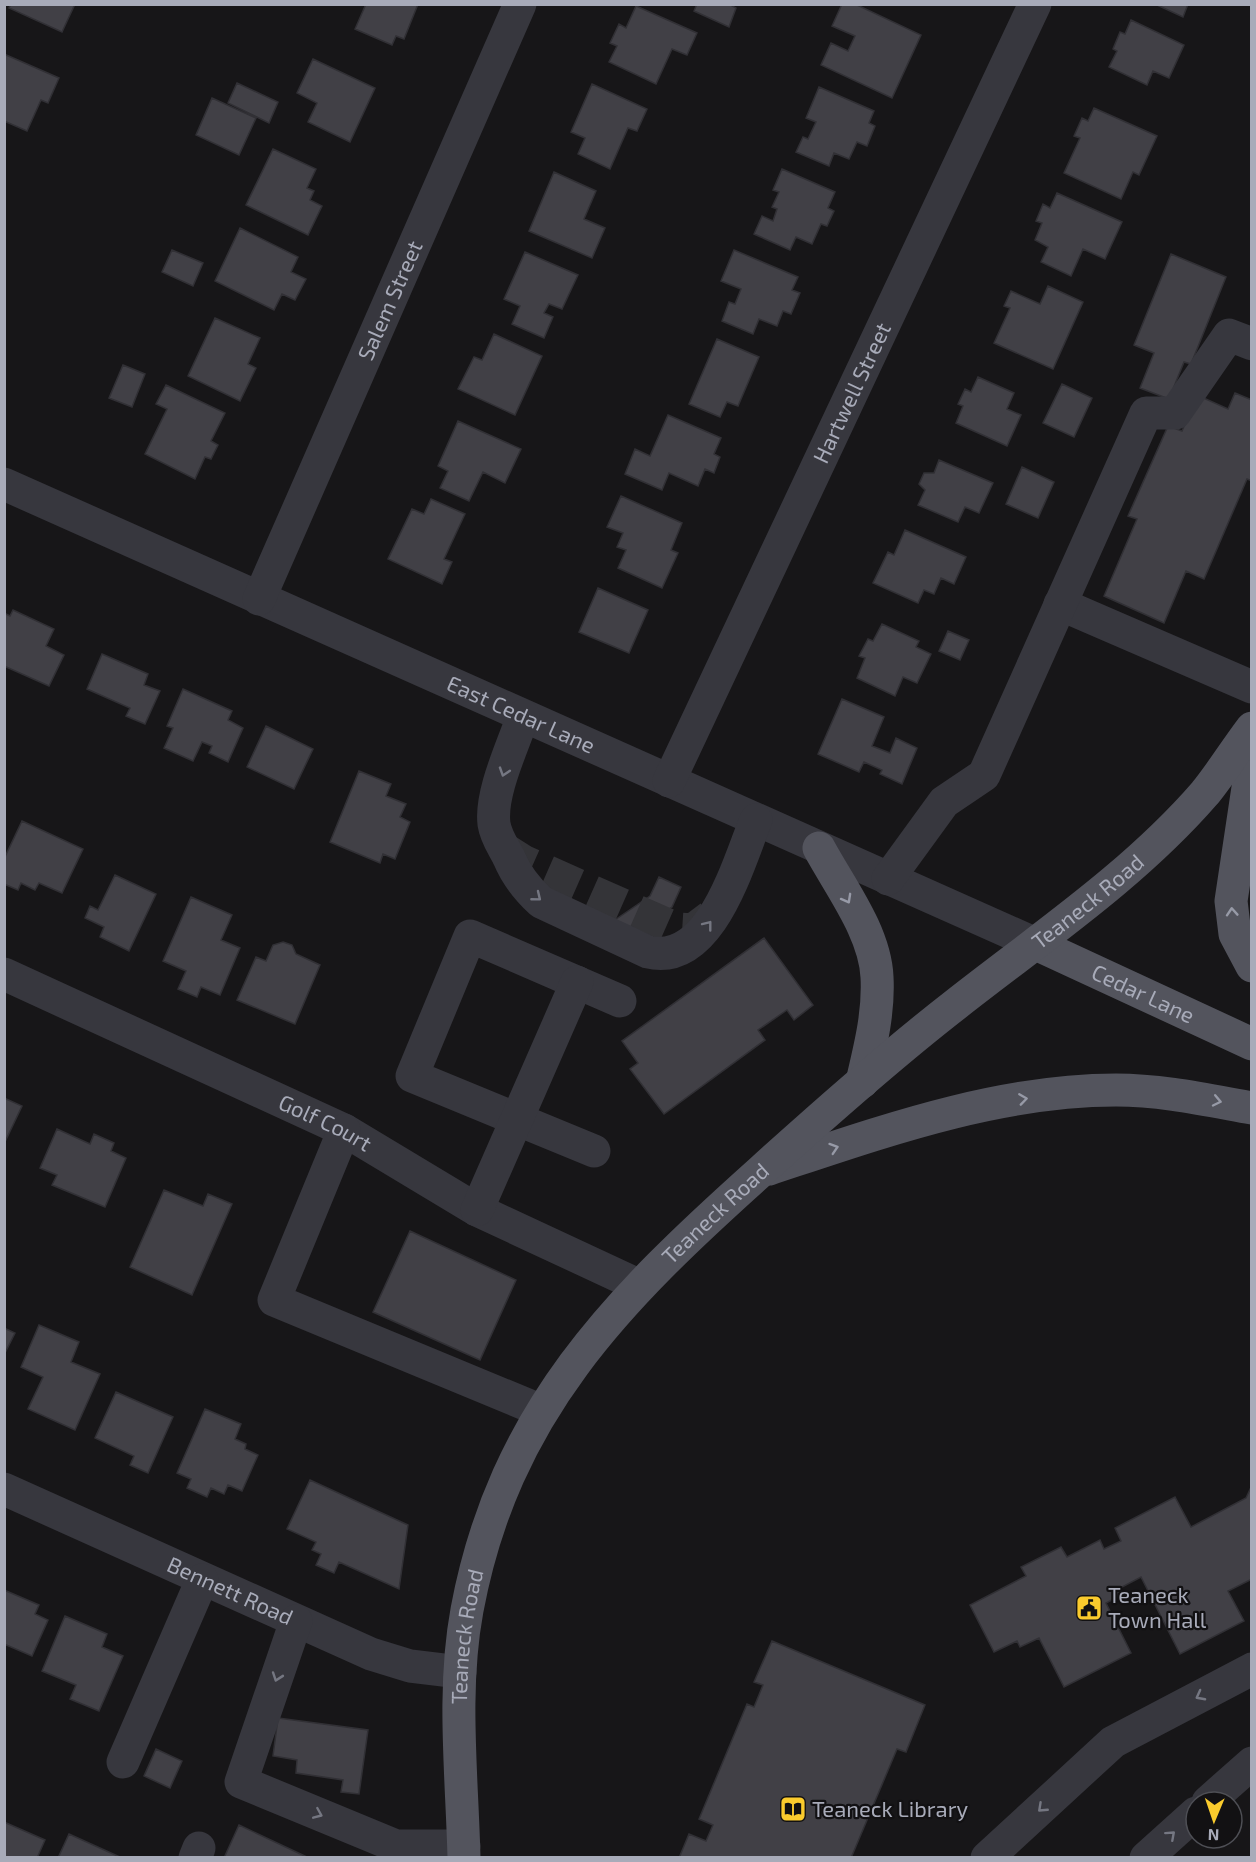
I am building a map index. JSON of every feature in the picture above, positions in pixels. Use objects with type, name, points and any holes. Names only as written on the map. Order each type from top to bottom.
[{"type":"main road","name":"Teaneck Road","points":[[464,1852],[460,1672],[467,1610],[486,1536],[510,1473],[542,1411],[572,1365],[638,1285],[759,1172],[953,1006],[1122,874],[1183,815],[1210,785],[1251,728]]},
{"type":"main road","points":[[1251,761],[1231,901],[1235,934],[1251,966]]},
{"type":"main road","points":[[819,848],[866,934],[876,964],[876,1015],[862,1082]]},
{"type":"main road","name":"Cedar Lane","points":[[1035,944],[1251,1044]]},
{"type":"main road","points":[[759,1172],[908,1125],[1019,1100],[1118,1090],[1173,1094],[1251,1108]]},
{"type":"street","name":"Salem Street","points":[[260,599],[520,4]]},
{"type":"street","name":"Hartwell Street","points":[[669,781],[1035,4]]},
{"type":"street","points":[[888,879],[944,802],[984,774],[1146,413],[1175,413],[1229,335],[1251,344]]},
{"type":"street","name":"East Cedar Lane","points":[[4,484],[1035,944]]},
{"type":"street","points":[[1060,604],[1251,687]]},
{"type":"street","points":[[523,716],[498,791],[494,813],[499,839],[513,868],[531,894],[541,902],[648,952],[658,954],[675,952],[691,943],[704,930],[722,902],[756,820]]},
{"type":"street","points":[[594,1151],[412,1076],[470,936],[620,1001]]},
{"type":"street","name":"Golf Court","points":[[4,974],[344,1130],[477,1210],[638,1285]]},
{"type":"street","points":[[477,1210],[577,982]]},
{"type":"street","points":[[344,1130],[274,1300],[542,1411]]},
{"type":"street","name":"Bennett Road","points":[[4,1489],[296,1622],[385,1659],[410,1666],[460,1672]]},
{"type":"street","points":[[123,1762],[202,1580]]},
{"type":"street","points":[[296,1622],[241,1782],[396,1846],[464,1852]]},
{"type":"street","points":[[987,1857],[1113,1742],[1251,1669]]},
{"type":"street","points":[[1221,1790],[1251,1763]]},
{"type":"street","points":[[1146,1857],[1184,1824]]},
{"type":"building","points":[[11,4],[75,4],[62,32],[9,8]]},
{"type":"building","points":[[366,4],[418,4],[404,39],[396,36],[392,45],[355,29]]},
{"type":"building","points":[[697,4],[729,4],[736,8],[729,27],[694,11]]},
{"type":"building","points":[[842,4],[855,4],[921,35],[892,98],[821,65],[831,43],[848,51],[855,36],[832,26]]},
{"type":"building","points":[[1155,4],[1188,4],[1183,17]]},
{"type":"building","points":[[636,6],[697,33],[687,55],[672,49],[656,84],[609,62],[617,46],[610,43],[619,24],[626,28]]},
{"type":"building","points":[[1131,20],[1184,45],[1169,78],[1153,71],[1147,85],[1109,67],[1117,51],[1113,49],[1120,32],[1125,34]]},
{"type":"building","points":[[4,54],[59,78],[48,103],[41,100],[27,131],[4,121]]},
{"type":"building","points":[[313,59],[375,88],[350,142],[308,122],[317,103],[297,93]]},
{"type":"building","points":[[237,83],[278,102],[269,123],[228,103]]},
{"type":"building","points":[[592,84],[647,109],[637,131],[628,128],[610,169],[578,154],[585,138],[571,132]]},
{"type":"building","points":[[819,87],[874,111],[869,123],[875,126],[867,146],[857,142],[849,159],[834,153],[829,166],[796,152],[803,137],[808,139],[816,122],[806,118]]},
{"type":"building","points":[[212,98],[256,118],[239,155],[196,135]]},
{"type":"building","points":[[1094,108],[1157,136],[1139,175],[1133,172],[1121,199],[1064,173],[1080,138],[1074,136],[1082,118],[1088,121]]},
{"type":"building","points":[[273,149],[316,169],[307,188],[314,191],[310,200],[322,206],[308,235],[246,205]]},
{"type":"building","points":[[782,169],[835,192],[828,208],[834,211],[827,226],[821,224],[812,244],[796,237],[790,250],[754,234],[762,216],[773,221],[777,209],[772,207],[779,192],[773,190]]},
{"type":"building","points":[[554,172],[596,191],[584,219],[605,228],[592,258],[529,231]]},
{"type":"building","points":[[1057,193],[1122,222],[1105,259],[1083,249],[1071,276],[1041,262],[1048,247],[1035,240],[1042,223],[1036,221],[1043,204],[1050,208]]},
{"type":"building","points":[[240,228],[298,257],[291,272],[306,279],[295,300],[282,294],[274,310],[215,281]]},
{"type":"building","points":[[172,250],[203,263],[193,286],[162,272]]},
{"type":"building","points":[[734,250],[798,277],[792,290],[800,293],[791,314],[783,311],[777,326],[759,319],[753,334],[722,321],[729,302],[735,304],[741,289],[721,281]]},
{"type":"building","points":[[525,252],[578,275],[562,309],[549,304],[544,313],[553,317],[544,338],[512,324],[520,306],[504,299]]},
{"type":"building","points":[[1171,254],[1226,277],[1191,364],[1184,362],[1169,399],[1140,388],[1154,353],[1134,345]]},
{"type":"building","points":[[1048,286],[1083,302],[1053,369],[994,343],[1010,308],[1004,306],[1011,291],[1040,304]]},
{"type":"building","points":[[215,318],[260,338],[248,364],[256,368],[240,401],[188,376]]},
{"type":"building","points":[[494,334],[542,356],[515,415],[458,389],[474,357],[482,360]]},
{"type":"building","points":[[717,339],[759,357],[738,406],[727,402],[720,417],[689,404]]},
{"type":"building","points":[[123,365],[145,374],[132,407],[109,398]]},
{"type":"building","points":[[978,377],[1014,393],[1007,409],[1021,415],[1007,446],[956,423],[963,406],[958,404],[965,389],[971,392]]},
{"type":"building","points":[[1062,384],[1092,398],[1074,437],[1043,423]]},
{"type":"building","points":[[166,385],[225,413],[211,441],[218,445],[211,459],[205,457],[195,479],[145,454],[167,409],[156,404]]},
{"type":"building","points":[[1235,393],[1252,400],[1252,481],[1247,479],[1204,579],[1186,571],[1164,623],[1104,596],[1137,519],[1128,516],[1168,426],[1182,431],[1197,395],[1228,409]]},
{"type":"building","points":[[668,415],[721,438],[714,454],[720,457],[714,473],[705,469],[698,486],[669,473],[662,490],[625,474],[635,449],[650,456]]},
{"type":"building","points":[[458,421],[521,449],[505,483],[483,472],[469,501],[440,488],[448,471],[438,466]]},
{"type":"building","points":[[939,460],[993,483],[979,513],[965,507],[958,522],[918,505],[925,490],[919,484],[924,473],[934,473]]},
{"type":"building","points":[[1022,467],[1054,482],[1038,518],[1006,504]]},
{"type":"building","points":[[621,496],[682,523],[671,550],[678,553],[662,588],[618,568],[626,550],[617,547],[623,533],[607,527]]},
{"type":"building","points":[[431,499],[465,514],[444,559],[452,562],[442,584],[388,559],[412,509],[424,514]]},
{"type":"building","points":[[905,530],[966,557],[954,584],[941,578],[934,594],[924,590],[918,603],[873,583],[888,552],[894,555]]},
{"type":"building","points":[[598,588],[648,610],[629,653],[579,632]]},
{"type":"building","points":[[13,610],[54,629],[46,646],[64,655],[49,686],[4,666],[4,613],[10,616]]},
{"type":"building","points":[[882,624],[919,641],[916,647],[931,654],[917,683],[903,677],[895,696],[857,678],[865,658],[859,656],[868,639],[873,641]]},
{"type":"building","points":[[948,631],[969,640],[960,660],[939,651]]},
{"type":"building","points":[[102,654],[148,674],[144,685],[160,691],[145,724],[126,716],[130,708],[87,689]]},
{"type":"building","points":[[183,689],[232,711],[228,720],[243,728],[228,762],[209,753],[212,746],[202,742],[193,761],[164,748],[173,728],[167,726]]},
{"type":"building","points":[[842,699],[884,717],[872,746],[890,753],[896,738],[917,748],[902,784],[880,774],[882,770],[864,762],[859,772],[818,754]]},
{"type":"building","points":[[266,726],[313,749],[294,789],[247,767]]},
{"type":"building","points":[[359,771],[391,784],[386,796],[406,804],[400,817],[410,822],[395,859],[383,854],[380,863],[330,842]]},
{"type":"building","points":[[22,821],[83,849],[62,893],[39,883],[35,890],[21,883],[18,890],[4,884],[4,859]]},
{"type":"building","points":[[115,875],[156,894],[129,951],[100,937],[104,927],[85,918],[90,906],[98,910]]},
{"type":"building","points":[[659,877],[681,887],[672,907],[633,934],[609,924],[650,896]]},
{"type":"building","points":[[191,897],[232,915],[221,940],[240,948],[220,995],[201,987],[197,997],[178,989],[186,971],[163,961]]},
{"type":"building","points":[[764,938],[813,1005],[794,1020],[787,1010],[758,1030],[765,1040],[664,1114],[630,1069],[638,1063],[622,1041]]},
{"type":"building","points":[[283,942],[292,945],[296,954],[320,965],[295,1024],[237,1000],[256,957],[266,961],[273,945]]},
{"type":"building","points":[[4,1098],[22,1106],[4,1144]]},
{"type":"building","points":[[57,1129],[90,1144],[94,1134],[114,1143],[111,1151],[126,1158],[105,1207],[52,1185],[57,1175],[40,1168]]},
{"type":"building","points":[[164,1190],[203,1206],[208,1194],[232,1204],[192,1295],[130,1267]]},
{"type":"building","points":[[410,1231],[516,1280],[480,1360],[373,1312]]},
{"type":"building","points":[[39,1325],[79,1342],[71,1362],[100,1374],[75,1430],[28,1409],[43,1377],[21,1367]]},
{"type":"building","points":[[4,1328],[15,1333],[4,1355]]},
{"type":"building","points":[[116,1392],[173,1417],[148,1473],[130,1465],[134,1456],[95,1438]]},
{"type":"building","points":[[205,1409],[241,1424],[235,1439],[246,1444],[245,1449],[258,1455],[242,1491],[228,1485],[224,1494],[211,1488],[207,1497],[187,1488],[191,1479],[177,1473]]},
{"type":"building","points":[[310,1480],[408,1525],[399,1589],[339,1562],[334,1573],[316,1565],[321,1554],[312,1550],[316,1542],[287,1529]]},
{"type":"building","points":[[1252,1485],[1252,1579],[1228,1591],[1244,1621],[1180,1654],[1141,1577],[1120,1588],[1123,1594],[1106,1603],[1131,1653],[1064,1687],[1039,1638],[1020,1647],[1017,1641],[994,1652],[970,1605],[1026,1576],[1021,1567],[1061,1547],[1067,1557],[1100,1540],[1104,1549],[1121,1541],[1115,1528],[1175,1497],[1191,1527],[1246,1498]]},
{"type":"building","points":[[4,1590],[39,1605],[35,1614],[48,1620],[32,1656],[4,1644]]},
{"type":"building","points":[[65,1616],[107,1634],[102,1647],[123,1656],[99,1711],[70,1699],[76,1685],[42,1671]]},
{"type":"building","points":[[772,1641],[925,1705],[906,1752],[897,1749],[851,1858],[679,1858],[689,1834],[706,1841],[713,1825],[699,1819],[747,1704],[754,1707],[763,1685],[754,1682]]},
{"type":"building","points":[[278,1718],[368,1730],[359,1794],[341,1792],[343,1780],[296,1773],[297,1760],[273,1756]]},
{"type":"building","points":[[156,1749],[182,1761],[170,1788],[144,1776]]},
{"type":"building","points":[[4,1822],[45,1840],[37,1858],[4,1858]]},
{"type":"building","points":[[239,1825],[309,1858],[224,1858]]},
{"type":"building","points":[[69,1834],[122,1858],[58,1858]]},
{"type":"tunnel","points":[[504,849],[523,861],[677,929],[693,930],[718,911]]},
{"type":"place","name":"Teaneck Town Hall","points":[[1089,1608]]},
{"type":"place","name":"Teaneck Library","points":[[793,1809]]}]
